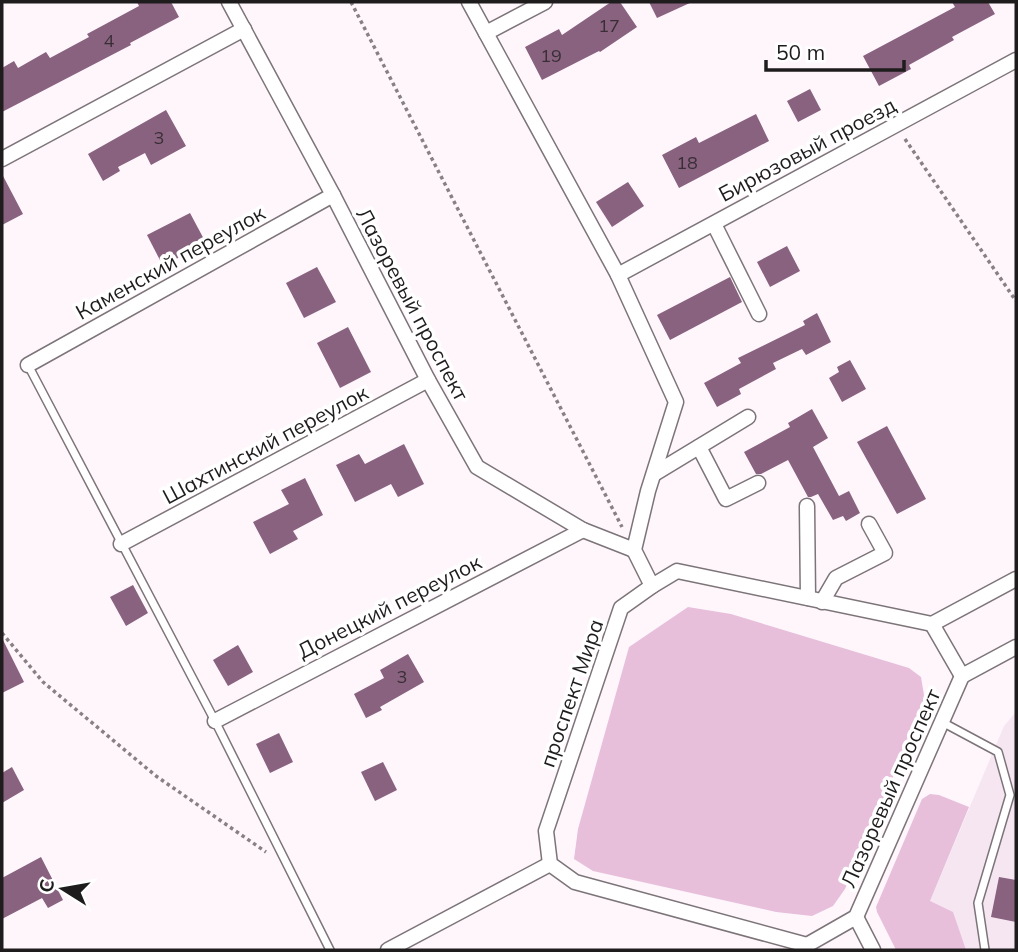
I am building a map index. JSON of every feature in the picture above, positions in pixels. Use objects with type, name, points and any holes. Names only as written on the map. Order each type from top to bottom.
[{"type":"street","name":"Лазоревый проспект","points":[[229,2],[333,195],[428,380],[477,467],[583,530],[634,550]]},
{"type":"street","points":[[469,2],[618,275],[676,402],[634,550],[652,586]]},
{"type":"street","points":[[486,33],[545,2]]},
{"type":"street","points":[[2,159],[244,29]]},
{"type":"street","name":"Бирюзовый проезд","points":[[618,275],[1016,60]]},
{"type":"street","name":"Каменский переулок","points":[[28,365],[333,195]]},
{"type":"street","points":[[714,223],[759,314]]},
{"type":"street","name":"Шахтинский переулок","points":[[121,544],[428,380]]},
{"type":"street","points":[[654,474],[748,417]]},
{"type":"street","points":[[699,447],[726,499],[758,483]]},
{"type":"street","points":[[807,506],[815,600]]},
{"type":"street","points":[[815,600],[836,578],[885,552],[869,524]]},
{"type":"street","name":"Донецкий переулок","points":[[215,721],[583,530]]},
{"type":"street","name":"проспект Мира","points":[[550,864],[546,831],[621,608],[652,586],[677,571],[932,624]]},
{"type":"street","points":[[1016,579],[932,624],[962,676],[1016,647]]},
{"type":"street","name":"Лазоревый проспект","points":[[808,948],[856,917],[962,676]]},
{"type":"street","points":[[388,950],[550,864],[575,882],[808,948]]},
{"type":"street","name":"Лазоревый проспект","points":[[856,917],[873,950]]},
{"type":"lane","points":[[28,365],[215,721],[330,950]]},
{"type":"lane","points":[[942,722],[998,752],[1010,795],[978,903],[985,950]]},
{"type":"path","points":[[351,2],[634,550]]},
{"type":"path","points":[[896,125],[1016,300]]},
{"type":"path","points":[[2,633],[43,682],[156,776],[289,867]]},
{"type":"shaded area","points":[[688,607],[731,614],[909,668],[921,677],[924,695],[922,709],[845,889],[833,906],[812,916],[776,912],[593,871],[574,859],[578,829],[629,647]]},
{"type":"shaded area","points":[[1016,712],[1016,950],[933,950],[930,901],[1004,726]]},
{"type":"shaded area","points":[[930,794],[969,807],[930,901],[953,912],[966,950],[896,950],[877,912],[876,907],[922,799]]},
{"type":"building","points":[[137,2],[171,2],[179,17],[2,112],[2,68],[14,61],[18,68],[46,52],[50,58],[139,6]]},
{"type":"building","points":[[611,2],[620,2],[637,27],[600,52],[542,80],[525,47],[559,29],[562,35]]},
{"type":"building","points":[[649,2],[692,2],[657,18]]},
{"type":"building","points":[[952,2],[988,2],[995,14],[952,37],[954,40],[909,65],[911,69],[879,86],[863,56],[955,7]]},
{"type":"building","points":[[810,89],[821,110],[798,122],[787,101]]},
{"type":"building","points":[[166,110],[186,146],[151,165],[145,153],[118,167],[120,171],[103,181],[88,154]]},
{"type":"building","points":[[756,114],[769,141],[679,188],[662,155],[696,137],[699,143]]},
{"type":"building","points":[[2,174],[23,214],[2,225]]},
{"type":"building","points":[[628,182],[644,206],[612,227],[596,202]]},
{"type":"building","points":[[190,213],[206,243],[163,266],[147,235]]},
{"type":"building","points":[[787,246],[800,271],[770,287],[757,262]]},
{"type":"building","points":[[317,267],[336,302],[304,318],[286,283]]},
{"type":"building","points":[[730,277],[742,302],[670,340],[657,315]]},
{"type":"building","points":[[817,313],[831,342],[806,355],[802,349],[773,363],[776,369],[739,389],[741,394],[717,407],[704,383],[741,363],[738,358],[805,325],[803,321]]},
{"type":"building","points":[[348,327],[371,372],[340,388],[317,343]]},
{"type":"building","points":[[850,360],[866,389],[842,402],[829,378],[839,372],[837,367]]},
{"type":"building","points":[[812,409],[828,438],[813,447],[839,496],[849,491],[860,513],[846,521],[843,516],[833,520],[818,494],[808,497],[788,460],[756,474],[744,452],[790,427],[788,423]]},
{"type":"building","points":[[887,426],[926,499],[897,514],[857,442]]},
{"type":"building","points":[[404,444],[424,484],[398,497],[391,484],[355,502],[336,465],[359,454],[365,464]]},
{"type":"building","points":[[305,478],[323,515],[293,531],[298,539],[270,554],[253,522],[289,504],[281,490]]},
{"type":"building","points":[[133,585],[148,613],[126,626],[110,597]]},
{"type":"building","points":[[2,638],[24,682],[2,693]]},
{"type":"building","points":[[238,645],[253,672],[228,686],[213,660]]},
{"type":"building","points":[[408,654],[424,682],[366,718],[354,694],[384,678],[380,670]]},
{"type":"building","points":[[279,733],[293,762],[270,773],[256,744]]},
{"type":"building","points":[[383,762],[397,790],[375,801],[361,772]]},
{"type":"building","points":[[12,767],[24,790],[2,803],[2,773]]},
{"type":"building","points":[[41,857],[63,900],[48,908],[42,898],[2,919],[2,878]]},
{"type":"building","points":[[999,877],[1016,880],[1016,922],[991,917]]}]
